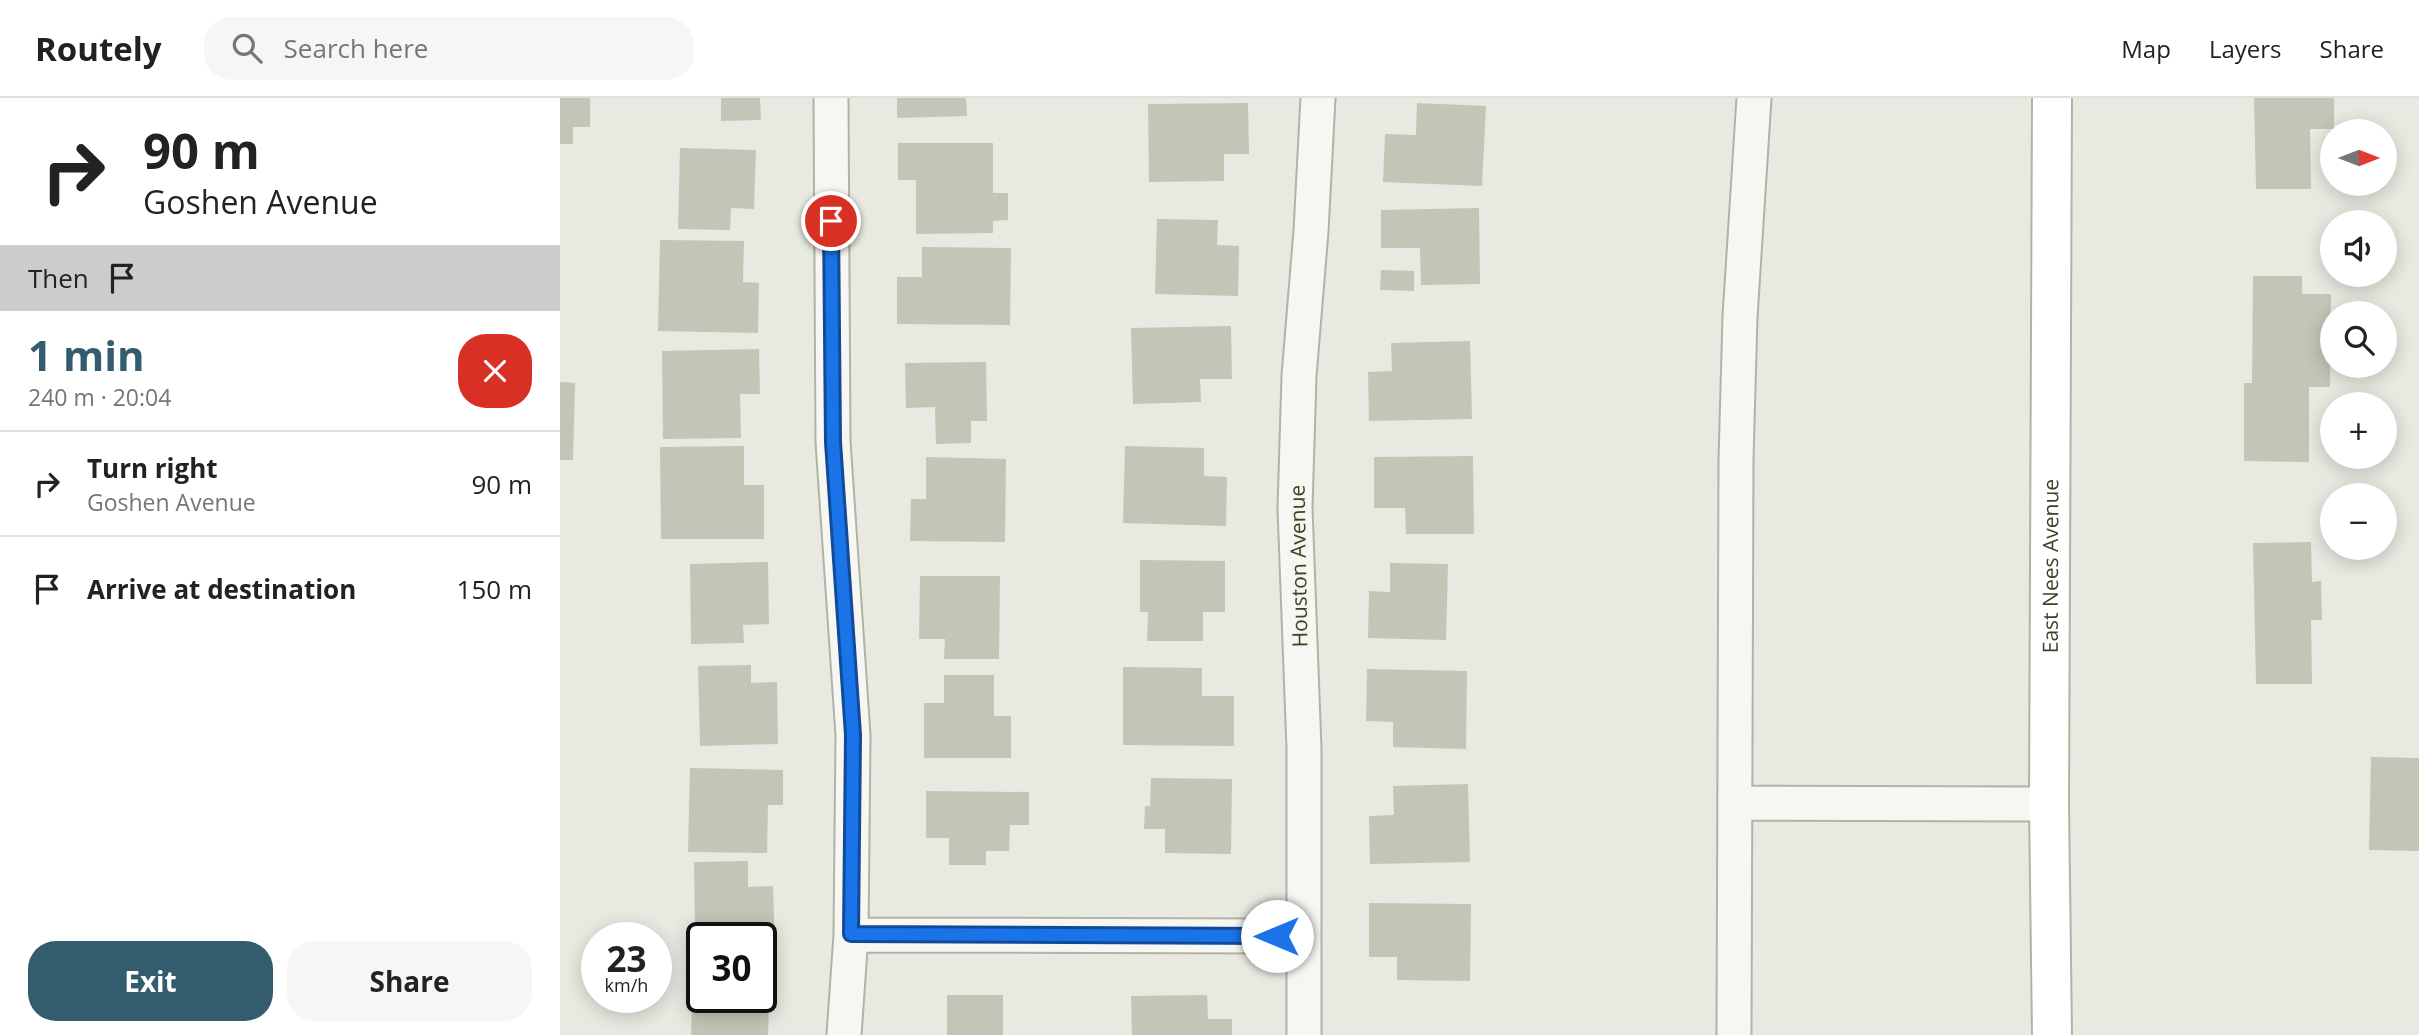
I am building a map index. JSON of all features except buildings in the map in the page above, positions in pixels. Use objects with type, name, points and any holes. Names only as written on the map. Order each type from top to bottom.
[{"type":"main road","name":"East Nees Avenue","points":[[2052,98],[2049,804],[2052,1035]]},
{"type":"street","points":[[831,98],[833,442],[853,735],[851,934],[844,1035]]},
{"type":"street","name":"Houston Avenue","points":[[1304,1035],[1304,748],[1295,508],[1299,376],[1318,98]]},
{"type":"street","points":[[1734,1035],[1736,459],[1740,317],[1754,98]]},
{"type":"street","points":[[1735,803],[2049,804]]},
{"type":"street","points":[[851,934],[1304,936]]},
{"type":"route","points":[[831,221],[833,442],[853,735],[851,934],[1277,936]]}]
